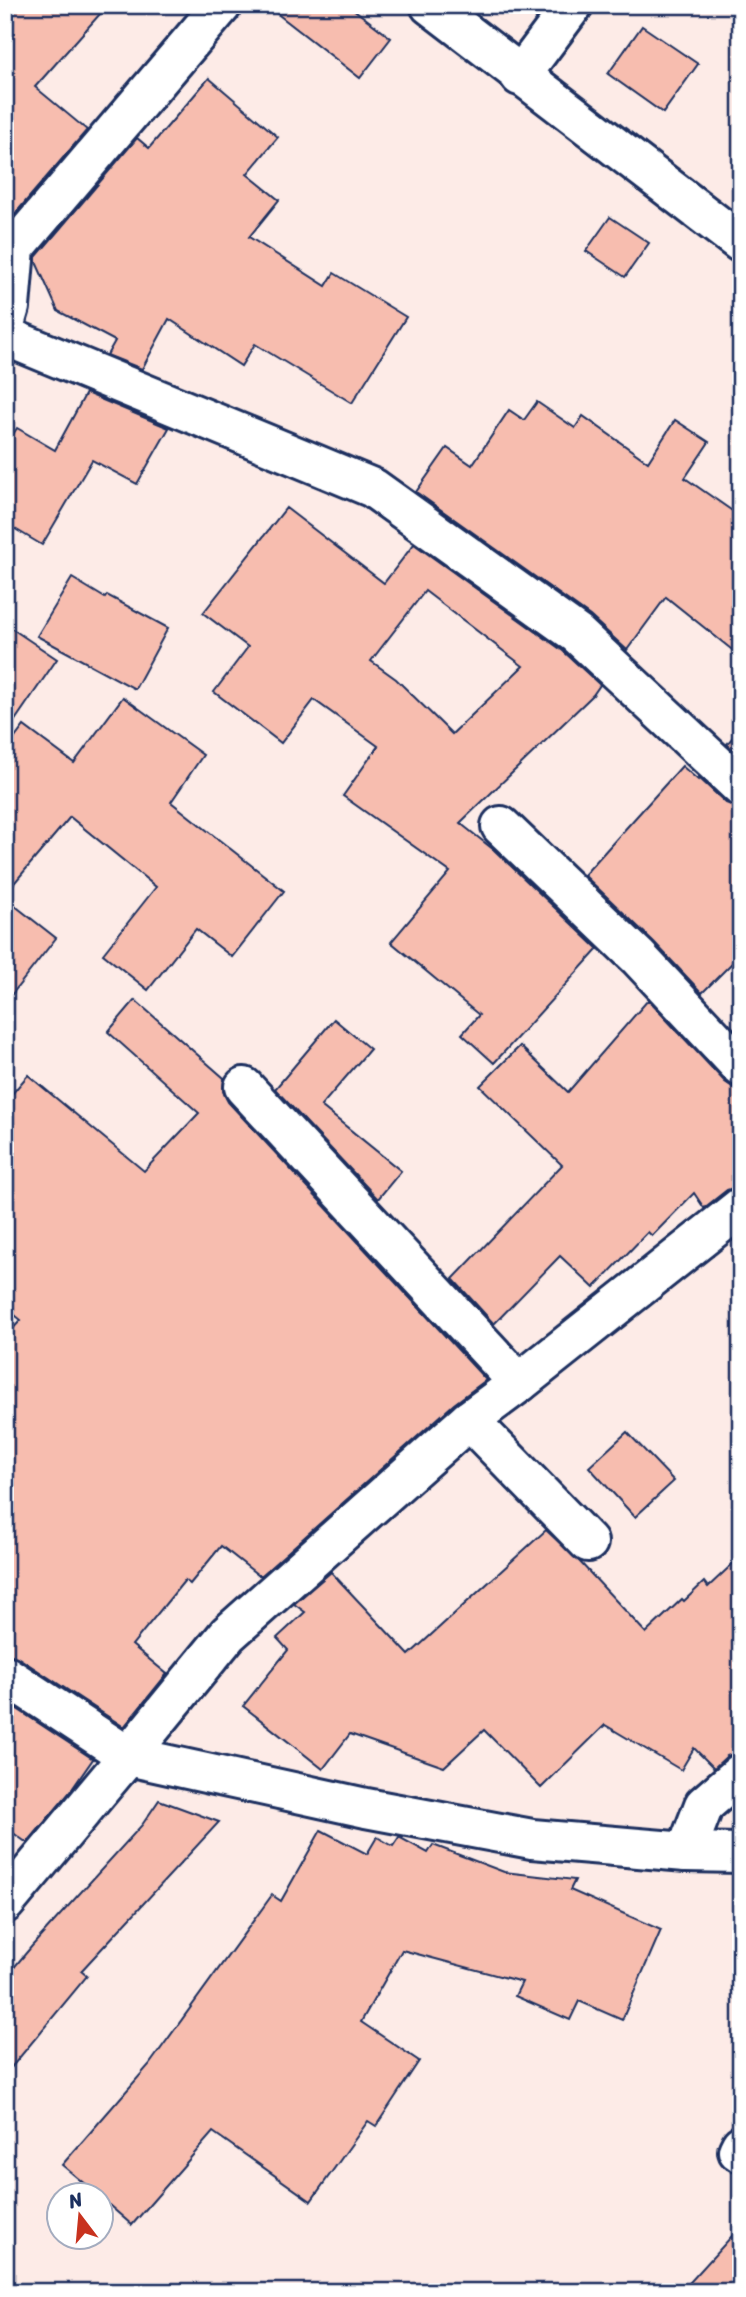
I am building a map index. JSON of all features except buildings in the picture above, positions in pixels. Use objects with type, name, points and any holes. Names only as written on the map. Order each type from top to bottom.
[{"type":"street","points":[[5,324],[10,307],[15,248],[222,5]]},
{"type":"street","points":[[430,5],[741,243]]},
{"type":"street","points":[[520,76],[573,5]]},
{"type":"street","points":[[5,336],[373,488],[577,634],[741,787]]},
{"type":"street","points":[[501,825],[638,957],[741,1068]]},
{"type":"street","points":[[244,1087],[519,1383]]},
{"type":"street","points":[[5,1903],[228,1634],[469,1420],[741,1207]]},
{"type":"street","points":[[469,1420],[588,1542]]},
{"type":"street","points":[[5,1675],[128,1756],[366,1808],[532,1839],[686,1852],[741,1853]]},
{"type":"street","points":[[686,1852],[704,1805],[741,1773]]},
{"type":"street","points":[[741,2145],[738,2151],[741,2153]]}]
